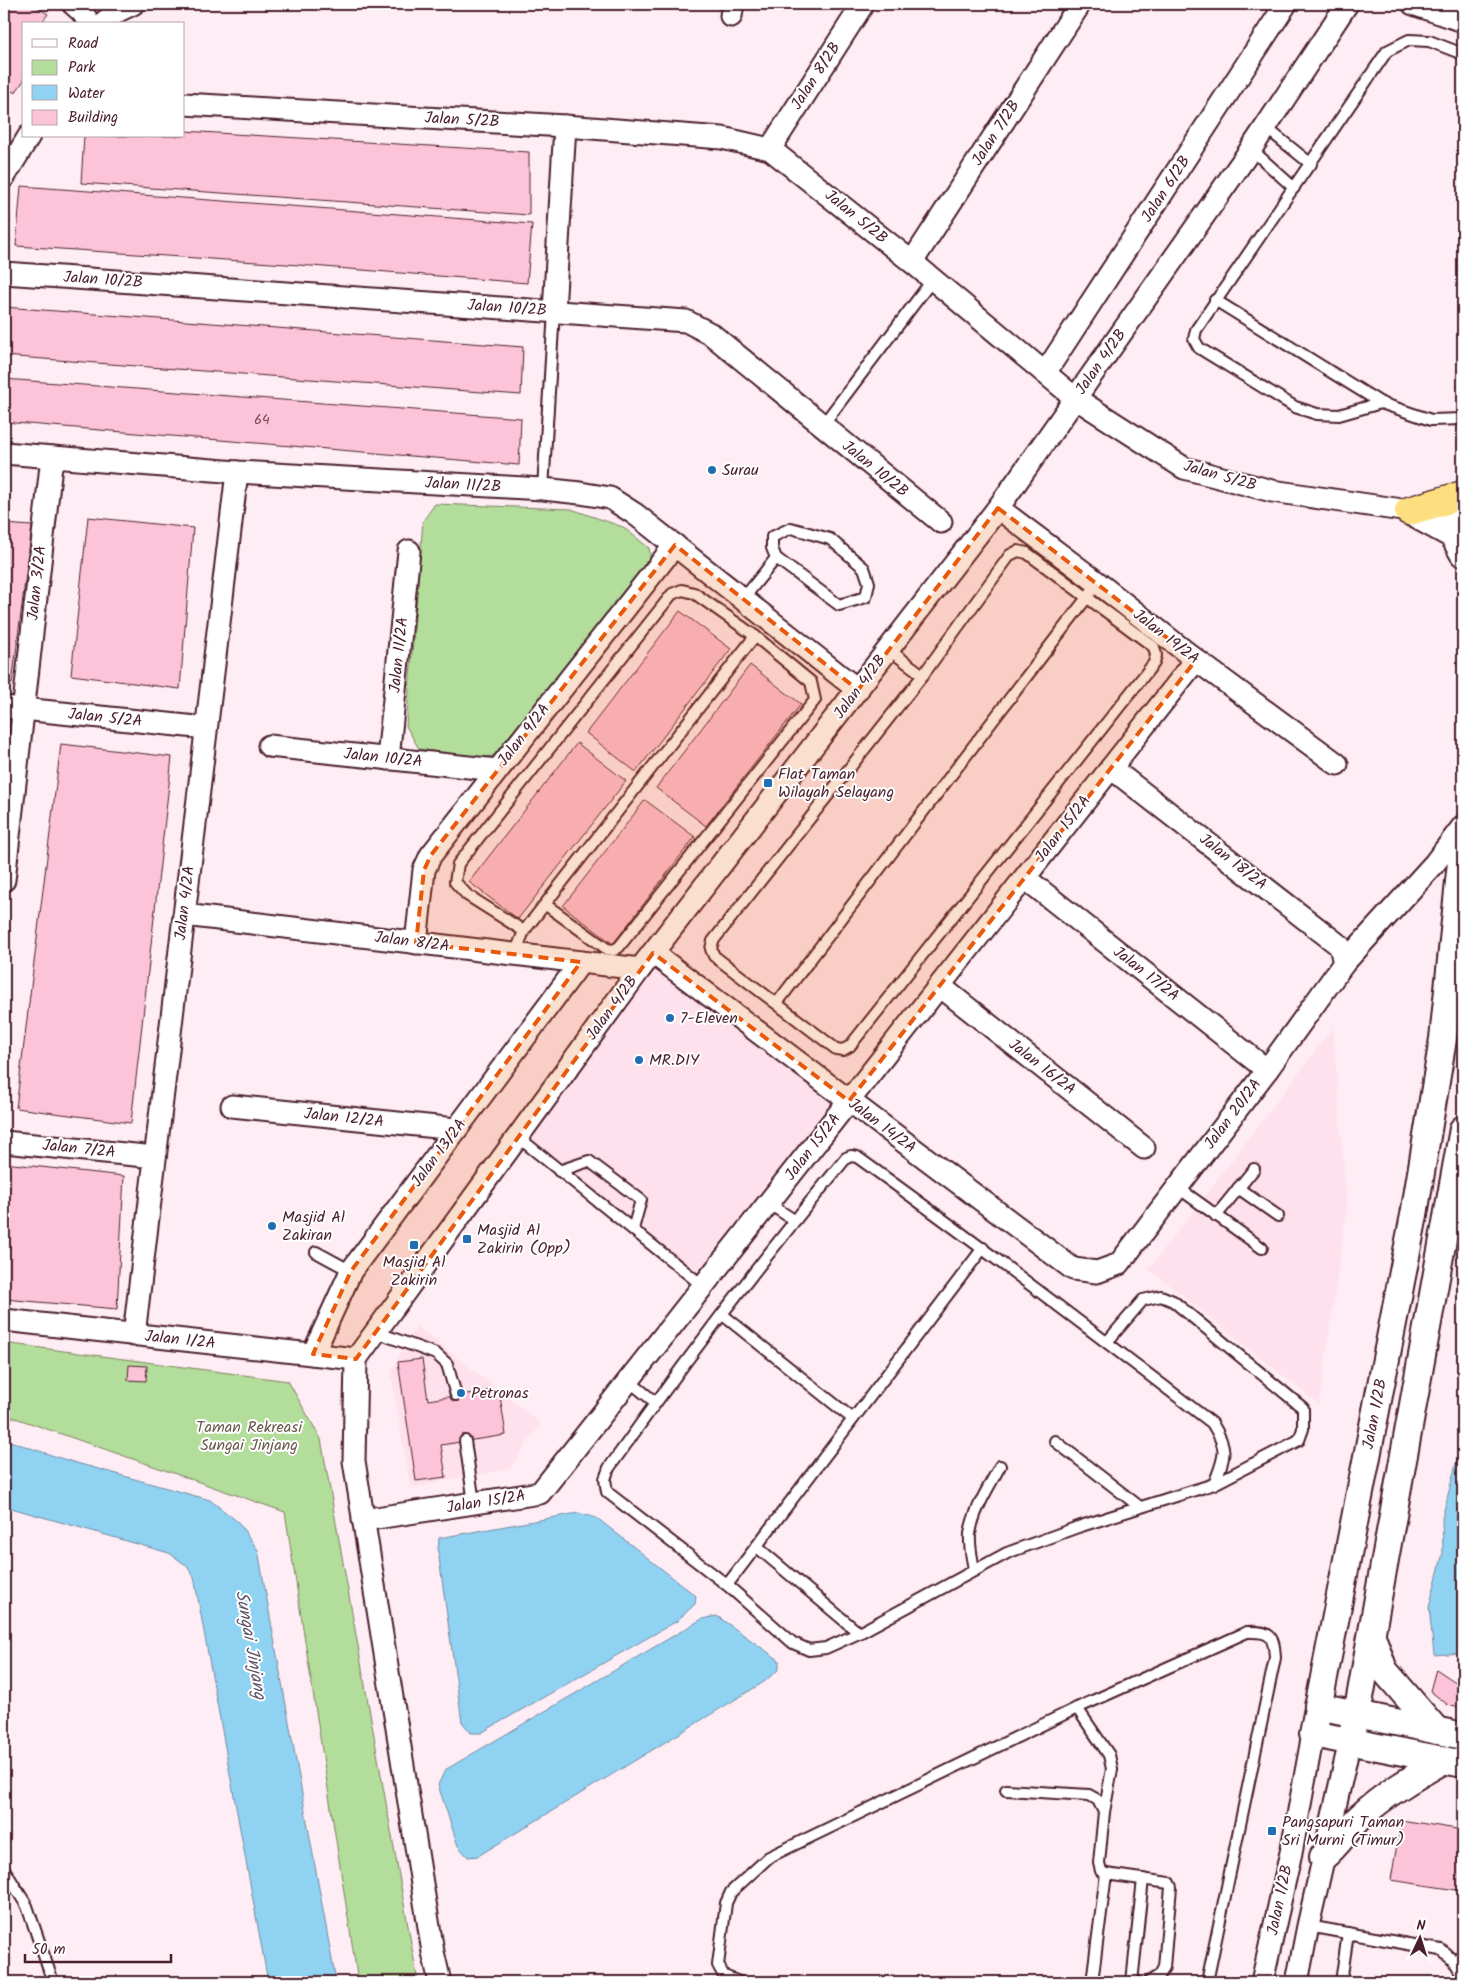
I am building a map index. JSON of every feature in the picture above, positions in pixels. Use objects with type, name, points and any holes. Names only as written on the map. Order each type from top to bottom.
[{"type":"highway","points":[[1410,511],[1463,495]]},
{"type":"street","points":[[73,4],[82,12],[89,22]]},
{"type":"street","points":[[104,22],[118,11],[133,4]]},
{"type":"street","name":"Jalan 8/2B","points":[[770,148],[863,4]]},
{"type":"street","name":"Jalan 7/2B","points":[[912,262],[1080,4]]},
{"type":"street","name":"Jalan 6/2B","points":[[1045,373],[1286,4]]},
{"type":"street","name":"Jalan 4/2B","points":[[356,1359],[647,961],[998,508],[1251,149],[1347,4]]},
{"type":"street","points":[[1413,4],[1463,22]]},
{"type":"street","name":"Jalan 5/2B","points":[[185,104],[565,126],[722,138],[770,148],[912,262],[1075,398],[1184,468],[1272,491],[1410,511],[1463,524]]},
{"type":"street","points":[[554,311],[565,126]]},
{"type":"street","points":[[4,177],[28,138]]},
{"type":"street","name":"Jalan 10/2B","points":[[4,273],[686,321],[711,334],[941,522]]},
{"type":"street","name":"Jalan 11/2B","points":[[4,453],[237,472],[543,489],[610,498],[635,514],[858,690]]},
{"type":"street","name":"Jalan 3/2A","points":[[4,880],[13,708],[52,457]]},
{"type":"street","name":"Jalan 4/2A","points":[[134,1335],[237,472]]},
{"type":"street","name":"Jalan 19/2A","points":[[998,508],[1093,591],[1196,660],[1337,764]]},
{"type":"street","points":[[1410,511],[1454,535],[1463,553]]},
{"type":"street","name":"Jalan 9/2A","points":[[416,943],[424,870],[431,855],[675,545]]},
{"type":"street","name":"Jalan 11/2A","points":[[388,759],[409,551]]},
{"type":"street","name":"Jalan 15/2A","points":[[364,1520],[540,1494],[1196,660]]},
{"type":"street","name":"Jalan 5/2A","points":[[13,708],[206,728]]},
{"type":"street","name":"Jalan 10/2A","points":[[269,746],[496,770]]},
{"type":"street","name":"Jalan 18/2A","points":[[1111,768],[1340,946],[1344,963]]},
{"type":"street","name":"Jalan 20/2A","points":[[1119,1264],[1267,1070],[1344,963],[1434,864],[1463,826]]},
{"type":"street","name":"Jalan 1/2B","points":[[1262,1982],[1292,1848],[1414,1215],[1443,1039],[1463,842]]},
{"type":"street","name":"Jalan 17/2A","points":[[1024,878],[1267,1070]]},
{"type":"street","name":"Jalan 8/2A","points":[[184,915],[581,962],[647,961]]},
{"type":"street","name":"Jalan 14/2A","points":[[647,961],[849,1101],[1073,1270],[1097,1272],[1119,1264]]},
{"type":"street","name":"Jalan 13/2A","points":[[313,1354],[350,1271],[581,962]]},
{"type":"street","name":"Jalan 16/2A","points":[[940,986],[1144,1148]]},
{"type":"street","name":"Jalan 12/2A","points":[[232,1106],[456,1129]]},
{"type":"street","name":"Jalan 1/2B","points":[[1297,1982],[1308,1926],[1357,1714],[1463,1129]]},
{"type":"street","name":"Jalan 7/2A","points":[[4,1142],[155,1157]]},
{"type":"street","name":"Jalan 1/2A","points":[[4,1320],[356,1359]]},
{"type":"street","points":[[356,1359],[354,1461],[440,1982]]},
{"type":"street","points":[[1371,1635],[1384,1670],[1437,1731]]},
{"type":"street","points":[[1318,1706],[1463,1736]]},
{"type":"street","points":[[1313,1734],[1453,1762]]},
{"type":"street","points":[[1324,1857],[1336,1846],[1359,1818],[1405,1782],[1453,1762]]},
{"type":"lane","points":[[1381,403],[1339,415],[1317,414],[1294,408],[1199,348],[1194,339],[1196,330],[1387,51],[1409,40],[1429,41],[1463,54]]},
{"type":"lane","points":[[1266,127],[1311,164]]},
{"type":"lane","points":[[1251,149],[1294,188]]},
{"type":"lane","points":[[822,426],[932,279]]},
{"type":"lane","points":[[1215,300],[1381,403],[1432,420],[1463,419]]},
{"type":"lane","points":[[543,489],[554,311]]},
{"type":"lane","points":[[791,528],[830,539],[864,568],[869,583],[866,598],[839,605],[776,558],[772,548],[772,537],[791,528]]},
{"type":"lane","points":[[1018,551],[1027,553],[1093,591],[1154,647],[1156,655],[1154,663],[850,1046],[843,1050],[836,1049],[714,956],[711,948],[713,941],[923,675],[1010,555],[1018,551]]},
{"type":"lane","points":[[743,599],[776,558]]},
{"type":"lane","points":[[524,931],[467,895],[455,882],[458,864],[672,594],[682,590],[694,592],[755,636],[811,682],[815,700],[619,947],[614,950],[608,949],[546,905]]},
{"type":"lane","points":[[777,1003],[1093,591]]},
{"type":"lane","points":[[515,954],[524,931],[755,636]]},
{"type":"lane","points":[[888,649],[923,675]]},
{"type":"lane","points":[[518,1137],[704,1286]]},
{"type":"lane","points":[[1107,1342],[1143,1300],[1161,1296],[1173,1301],[1303,1408],[1303,1428],[1299,1440],[1214,1484],[1078,1527],[1016,1550],[974,1569],[859,1633],[826,1648],[809,1650],[793,1643],[727,1585],[607,1492],[605,1479],[609,1468],[656,1402],[794,1220],[846,1158],[851,1156],[858,1157],[983,1248],[1212,1423],[1222,1439],[1224,1459],[1214,1484]]},
{"type":"lane","points":[[559,1170],[589,1161],[640,1200],[633,1229]]},
{"type":"lane","points":[[1216,1216],[1254,1169]]},
{"type":"lane","points":[[1177,1187],[1262,1248]]},
{"type":"lane","points":[[1238,1188],[1278,1216]]},
{"type":"lane","points":[[768,1203],[794,1220]]},
{"type":"lane","points":[[727,1585],[983,1248]]},
{"type":"lane","points":[[316,1252],[350,1271]]},
{"type":"lane","points":[[723,1314],[853,1419]]},
{"type":"lane","points":[[376,1332],[436,1354],[447,1364],[456,1395]]},
{"type":"lane","points":[[629,1381],[656,1402]]},
{"type":"lane","points":[[465,1441],[474,1504]]},
{"type":"lane","points":[[1055,1441],[1140,1507]]},
{"type":"lane","points":[[974,1569],[970,1549],[970,1533],[976,1514],[1000,1466]]},
{"type":"lane","points":[[757,1547],[859,1633]]},
{"type":"lane","points":[[739,1982],[724,1976],[718,1965],[726,1903],[731,1892],[769,1857],[1076,1708],[1247,1632],[1261,1631],[1269,1635],[1274,1642],[1275,1658],[1207,1982]]},
{"type":"lane","points":[[1076,1708],[1109,1755],[1112,1769],[1104,1812],[1099,1863],[1101,1870],[1106,1874],[1165,1881],[1169,1883],[1171,1888],[1164,1967],[1160,1975],[1149,1982]]},
{"type":"lane","points":[[1006,1790],[1089,1795],[1098,1800],[1104,1812]]},
{"type":"lane","points":[[4,1869],[26,1906],[53,1982]]},
{"type":"lane","points":[[1092,1982],[1106,1874]]},
{"type":"lane","points":[[1132,1982],[1143,1879]]},
{"type":"lane","points":[[1308,1926],[1441,1950],[1455,1961],[1463,1979],[1462,1982]]},
{"type":"lane","points":[[1340,1982],[1348,1933]]},
{"type":"lane","points":[[1455,1961],[1463,1954]]},
{"type":"highlighted area","points":[[998,508],[1196,660],[849,1101],[653,953],[356,1359],[313,1354],[351,1271],[581,962],[416,943],[424,870],[431,855],[675,545],[858,690]]},
{"type":"shaded area","points":[[654,962],[838,1102],[703,1277],[528,1138]]},
{"type":"shaded area","points":[[1333,1028],[1347,1208],[1319,1404],[1149,1269]]},
{"type":"shaded area","points":[[416,1325],[541,1424],[509,1469],[410,1488],[391,1372]]},
{"type":"green space","points":[[435,504],[571,509],[623,527],[649,548],[651,560],[493,756],[477,758],[419,749],[406,726],[423,521]]},
{"type":"green space","name":"Taman Rekreasi Sungai Jinjang","points":[[4,1343],[288,1381],[321,1439],[418,1982],[358,1982],[285,1512],[4,1414]]},
{"type":"water","name":"Sungai Jinjang","points":[[4,1439],[66,1460],[210,1500],[238,1522],[258,1550],[336,1982],[268,1982],[194,1577],[186,1565],[169,1553],[4,1506]]},
{"type":"water","points":[[1463,1445],[1463,1653],[1434,1655],[1429,1607],[1443,1553],[1442,1518],[1458,1456]]},
{"type":"water","points":[[578,1513],[597,1518],[696,1596],[695,1604],[677,1621],[481,1733],[471,1733],[462,1722],[438,1551],[439,1538]]},
{"type":"water","points":[[717,1616],[779,1660],[779,1669],[764,1682],[478,1856],[468,1857],[458,1846],[438,1785],[445,1770],[702,1619]]},
{"type":"building","points":[[4,4],[11,4],[16,7],[19,4],[32,4],[48,14],[42,22],[22,22],[22,83],[15,93],[4,86]]},
{"type":"building","points":[[185,131],[529,152],[529,215],[81,183],[84,138],[185,138]]},
{"type":"building","points":[[21,186],[532,224],[527,283],[286,264],[16,246]]},
{"type":"building","points":[[4,307],[523,347],[521,395],[4,356]]},
{"type":"building","points":[[4,379],[521,418],[519,465],[4,422]]},
{"type":"building","points":[[88,517],[193,528],[180,689],[71,675]]},
{"type":"building","points":[[4,524],[32,526],[12,684],[4,683]]},
{"type":"building","points":[[680,611],[731,649],[636,772],[586,733]]},
{"type":"building","points":[[750,665],[801,704],[706,826],[656,788]]},
{"type":"building","points":[[577,743],[626,781],[518,919],[469,882]]},
{"type":"building","points":[[61,744],[172,757],[131,1123],[16,1108]]},
{"type":"building","points":[[645,800],[695,837],[613,944],[563,906]]},
{"type":"building","points":[[4,1163],[124,1176],[117,1309],[4,1299]]},
{"type":"building","points":[[422,1359],[428,1400],[499,1389],[506,1435],[441,1445],[446,1477],[416,1481],[398,1362]]},
{"type":"building","points":[[129,1365],[147,1366],[146,1381],[128,1380]]},
{"type":"building","points":[[1436,1669],[1463,1687],[1463,1709],[1448,1705],[1430,1691]]},
{"type":"building","points":[[1401,1820],[1463,1830],[1463,1891],[1391,1880]]},
{"type":"place","name":"Surau","points":[[712,470]]},
{"type":"place","name":"Flat Taman Wilayah Selayang","points":[[768,783]]},
{"type":"place","name":"7-Eleven","points":[[670,1018]]},
{"type":"place","name":"MR.DIY","points":[[639,1060]]},
{"type":"place","name":"Masjid Al Zakiran","points":[[272,1226]]},
{"type":"place","name":"Masjid Al Zakirin (Opp)","points":[[467,1239]]},
{"type":"place","name":"Masjid Al Zakirin","points":[[414,1245]]},
{"type":"place","name":"Petronas","points":[[461,1393]]},
{"type":"place","name":"Pangsapuri Taman Sri Murni (Timur)","points":[[1272,1831]]}]
